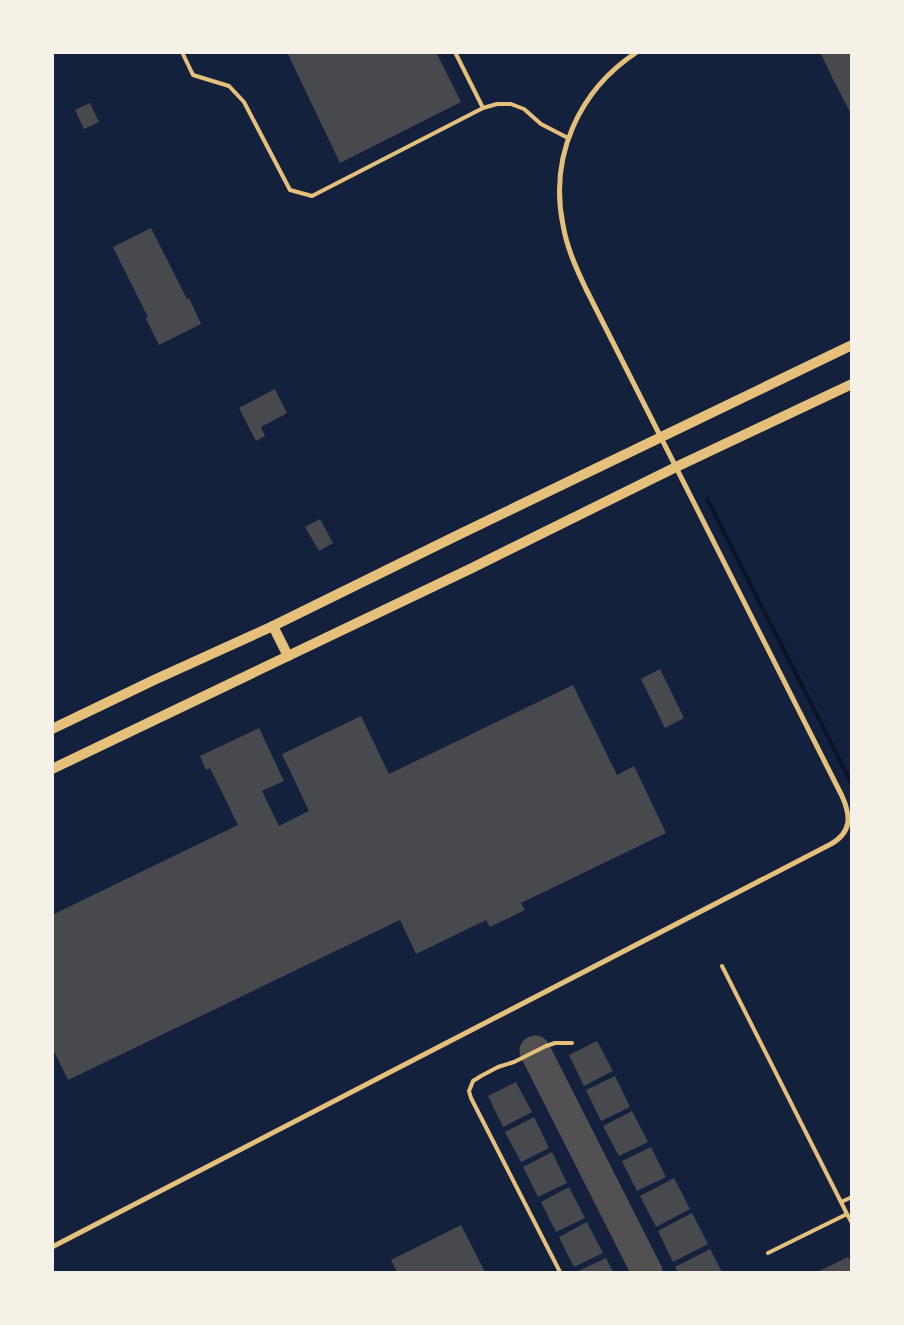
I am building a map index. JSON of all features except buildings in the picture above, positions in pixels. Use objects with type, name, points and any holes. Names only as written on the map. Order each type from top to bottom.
[{"type":"main road","points":[[52,729],[273,626],[852,345]]},
{"type":"main road","points":[[52,769],[472,568],[676,467],[852,384]]},
{"type":"main road","points":[[273,626],[288,656]]},
{"type":"street","points":[[52,1247],[830,844],[843,834],[847,828],[849,820],[842,796],[586,290],[569,249],[563,225],[560,192],[562,162],[568,138],[578,116],[595,90],[614,70],[637,52]]},
{"type":"lane","points":[[182,52],[193,75],[229,86],[244,102],[290,190],[312,196],[483,108],[497,104],[511,104],[524,109],[541,124],[568,138]]},
{"type":"lane","points":[[455,52],[483,108]]},
{"type":"lane","points":[[722,966],[852,1223]]},
{"type":"lane","points":[[560,1272],[469,1091],[474,1081],[498,1067],[514,1062],[550,1044],[572,1044]]},
{"type":"lane","points":[[841,1202],[852,1197]]},
{"type":"lane","points":[[768,1253],[847,1214]]},
{"type":"waterway","points":[[707,499],[852,784]]},
{"type":"taxiway","points":[[535,1051],[647,1272]]}]
